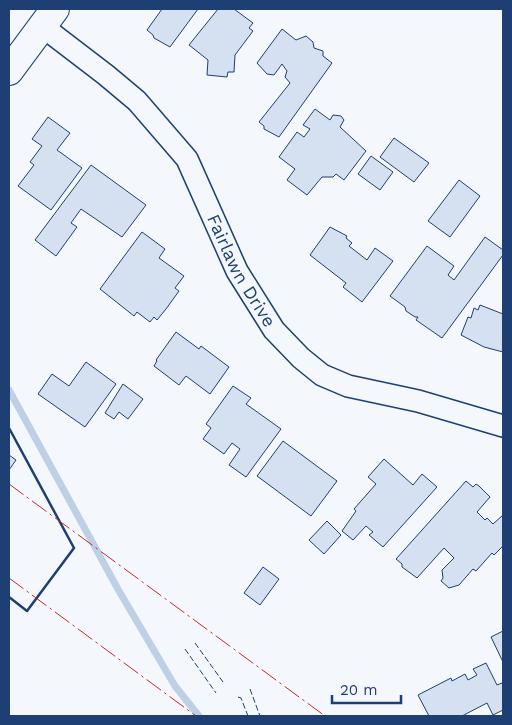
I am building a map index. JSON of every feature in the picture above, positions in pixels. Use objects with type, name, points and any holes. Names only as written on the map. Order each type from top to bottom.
[{"type":"main road","points":[[9,72],[49,18]]},
{"type":"street","name":"Fairlawn Drive","points":[[49,18],[93,64],[137,101],[186,158],[237,271],[274,330],[301,358],[322,375],[348,386],[418,401],[503,426]]},
{"type":"building","points":[[162,9],[198,9],[170,47],[154,38],[147,30]]},
{"type":"building","points":[[218,9],[234,9],[253,23],[249,28],[253,31],[235,55],[234,72],[228,72],[227,77],[207,75],[208,60],[189,45]]},
{"type":"building","points":[[282,29],[296,40],[306,36],[313,42],[314,48],[323,51],[323,56],[332,63],[279,137],[264,129],[264,126],[259,122],[290,83],[285,77],[287,71],[282,64],[274,75],[267,74],[257,63]]},
{"type":"building","points":[[315,109],[330,120],[333,115],[341,116],[344,120],[340,127],[366,151],[344,180],[336,174],[333,177],[322,177],[307,195],[287,180],[295,169],[279,157],[297,132],[304,137],[310,129],[303,125]]},
{"type":"building","points":[[48,117],[70,133],[57,150],[82,168],[51,210],[18,186],[34,165],[30,162],[42,146],[32,139]]},
{"type":"building","points":[[394,138],[429,163],[414,182],[380,157]]},
{"type":"building","points":[[371,156],[393,172],[380,190],[358,174]]},
{"type":"building","points":[[91,165],[146,205],[122,237],[81,209],[71,223],[77,227],[56,256],[35,240]]},
{"type":"building","points":[[459,180],[480,196],[450,237],[428,221]]},
{"type":"building","points":[[330,227],[347,236],[346,238],[352,243],[349,246],[367,260],[375,248],[393,261],[362,302],[343,287],[346,283],[310,255]]},
{"type":"building","points":[[142,232],[165,249],[159,258],[184,276],[175,288],[179,291],[166,309],[157,320],[154,317],[150,322],[137,312],[134,316],[100,289]]},
{"type":"building","points":[[485,237],[503,250],[503,255],[442,338],[416,320],[418,317],[406,311],[405,307],[390,296],[427,246],[454,266],[448,275],[454,280]]},
{"type":"building","points":[[480,305],[503,314],[503,352],[484,347],[461,335],[468,317],[471,318],[474,308],[478,310]]},
{"type":"building","points":[[176,332],[199,349],[201,346],[229,367],[210,394],[186,376],[179,385],[154,366],[156,360]]},
{"type":"building","points":[[86,362],[116,384],[85,427],[38,394],[52,374],[69,386]]},
{"type":"building","points":[[123,384],[143,399],[128,419],[119,412],[114,419],[105,413]]},
{"type":"building","points":[[233,386],[251,398],[246,404],[281,429],[246,477],[229,465],[240,449],[232,443],[224,454],[203,439],[211,428],[206,424]]},
{"type":"building","points":[[283,441],[337,481],[311,516],[257,476]]},
{"type":"building","points":[[9,455],[16,460],[9,470]]},
{"type":"building","points":[[384,459],[413,485],[422,474],[437,487],[383,547],[369,535],[373,532],[366,526],[353,540],[342,531],[356,511],[354,509],[376,484],[368,477]]},
{"type":"building","points":[[466,481],[473,487],[476,484],[479,486],[490,497],[477,512],[485,520],[487,518],[493,524],[503,515],[503,546],[494,555],[492,553],[476,571],[473,569],[459,585],[449,588],[441,581],[443,578],[442,570],[454,558],[444,548],[417,578],[402,567],[402,564],[396,559]]},
{"type":"building","points":[[327,521],[341,535],[324,554],[309,540]]},
{"type":"building","points":[[263,567],[279,579],[260,605],[244,593]]},
{"type":"building","points":[[503,631],[503,662],[491,637]]},
{"type":"building","points":[[486,663],[497,685],[502,683],[503,710],[493,715],[487,703],[462,716],[429,716],[418,695],[451,678],[452,681],[465,674],[468,680],[477,675],[473,669]]},
{"type":"waterway","points":[[9,390],[119,591],[175,686],[199,716]]},
{"type":"fence","points":[[195,643],[223,682]]},
{"type":"fence","points":[[185,649],[216,693]]},
{"type":"fence","points":[[250,689],[260,716]]},
{"type":"fence","points":[[238,697],[241,698],[248,716]]},
{"type":"wall","points":[[9,428],[74,548],[27,611],[9,597]]},
{"type":"power","points":[[9,484],[325,716]]},
{"type":"power","points":[[9,578],[196,716]]}]
